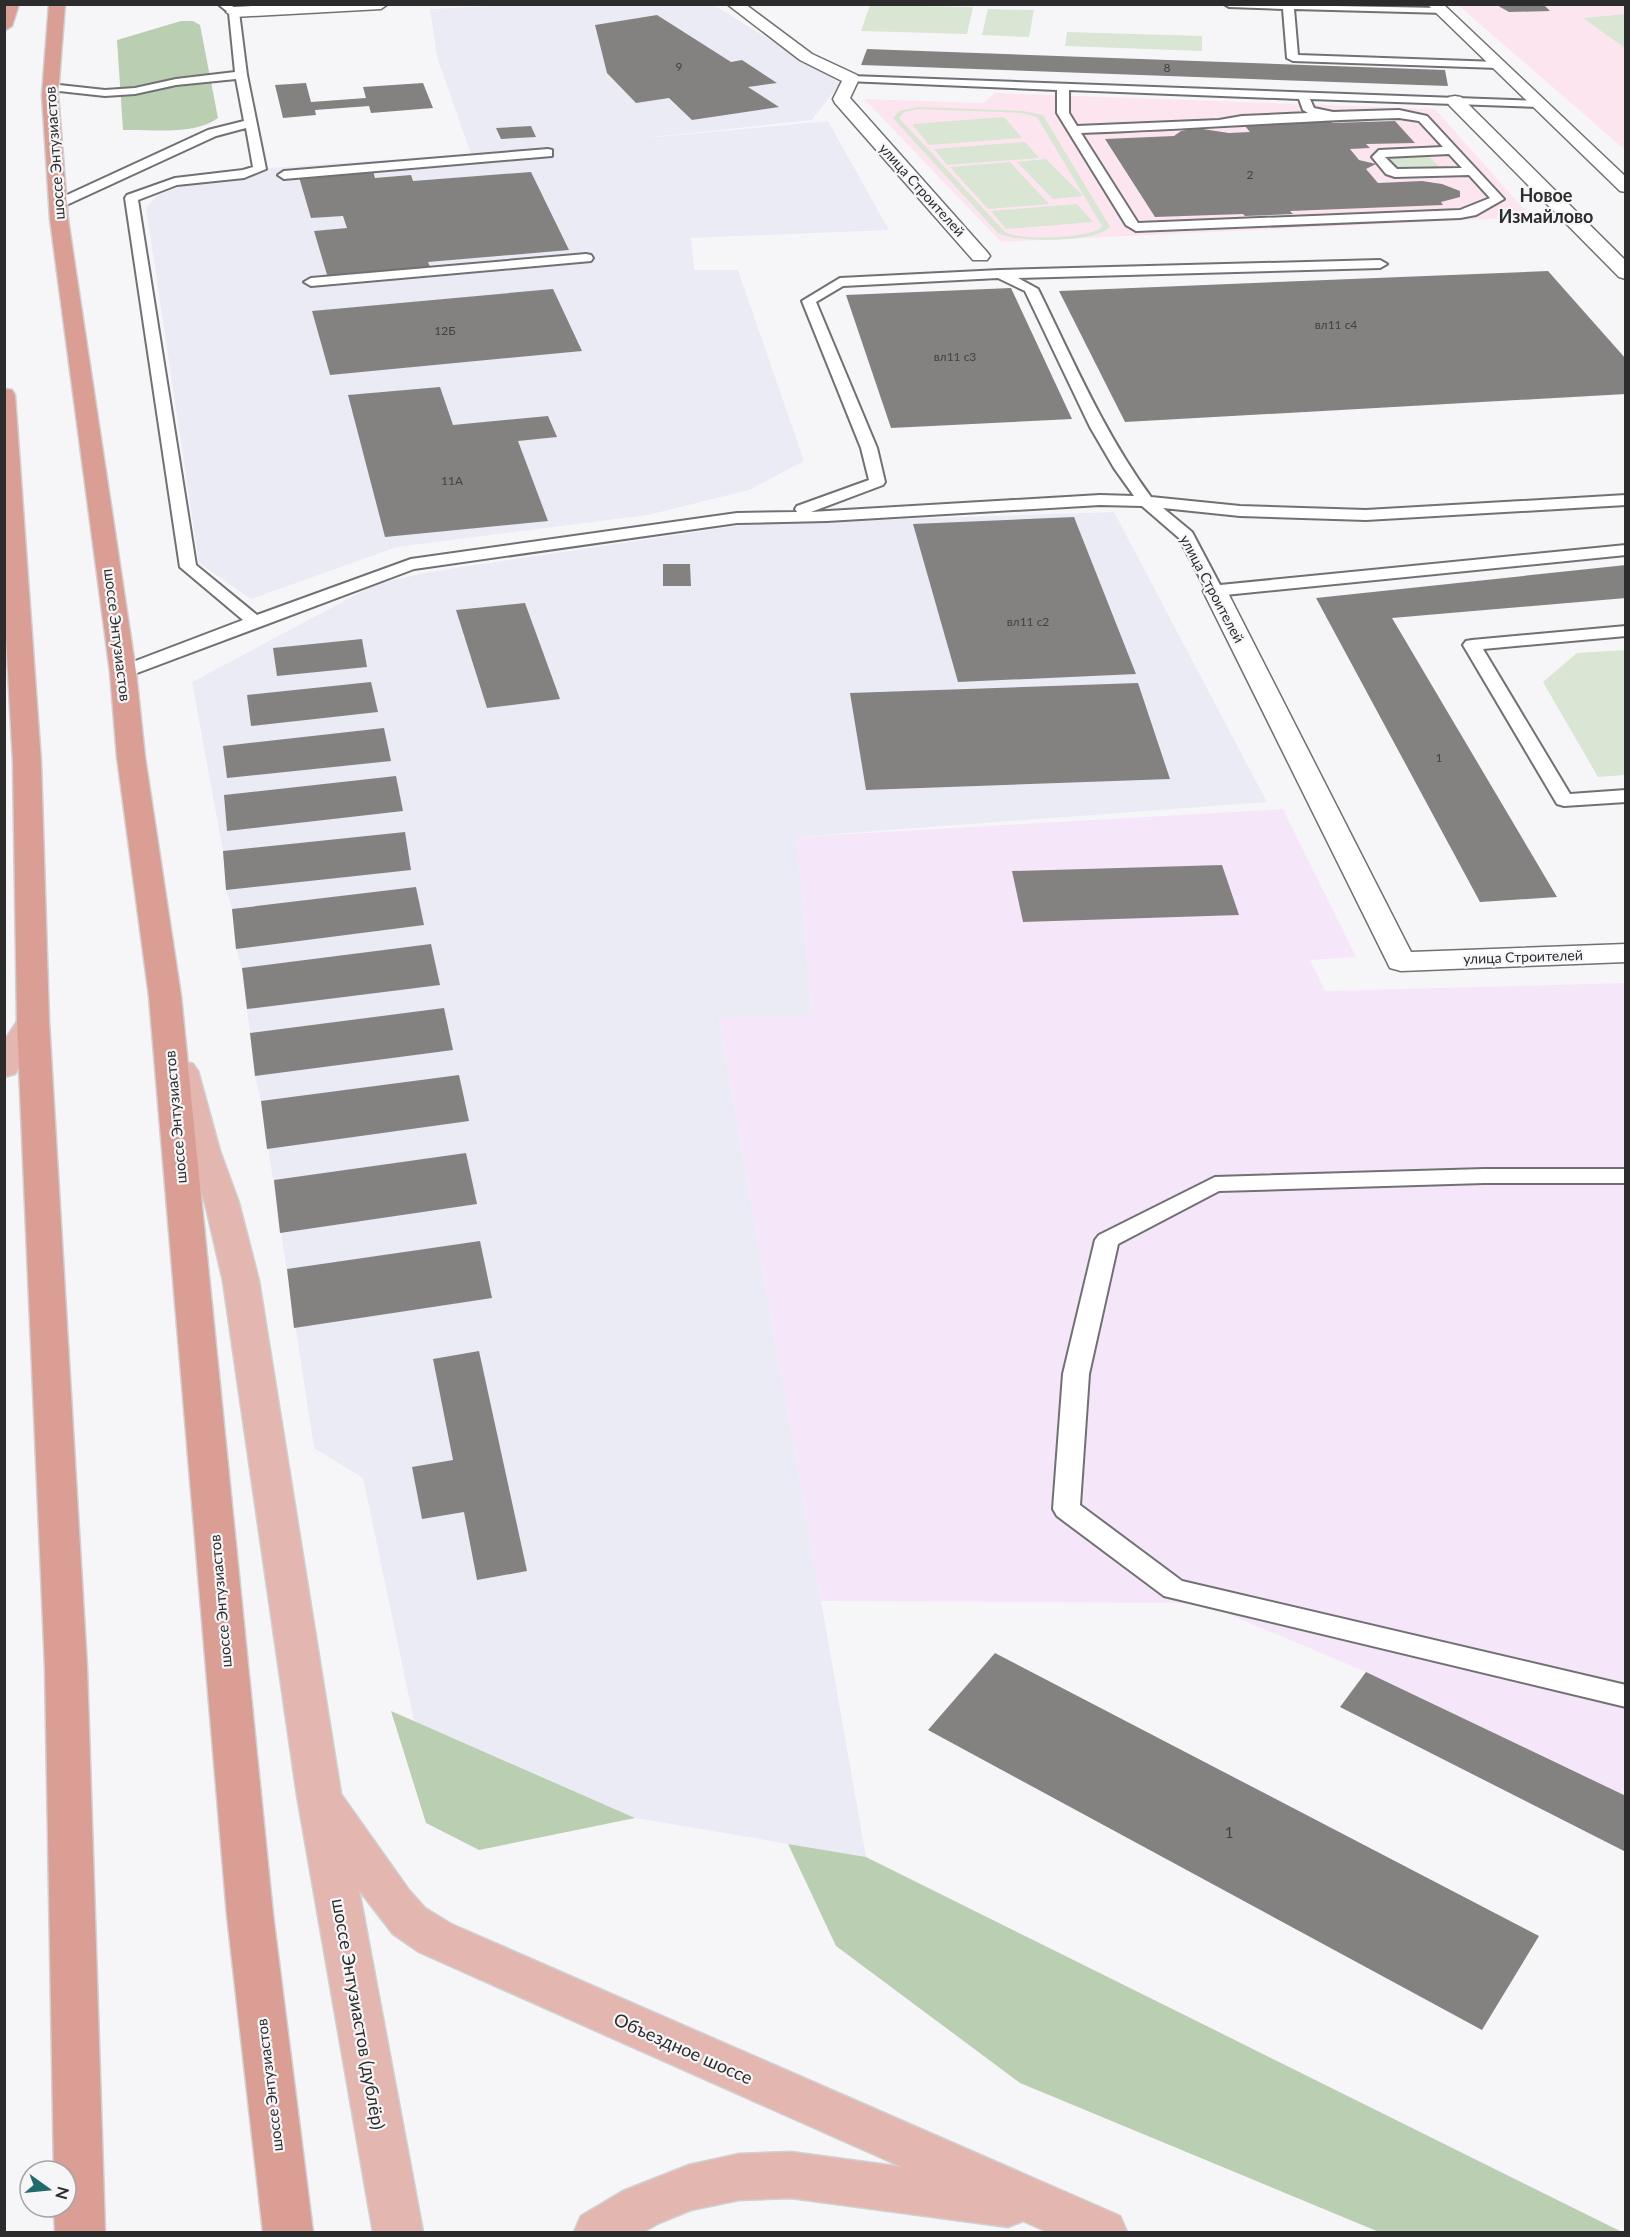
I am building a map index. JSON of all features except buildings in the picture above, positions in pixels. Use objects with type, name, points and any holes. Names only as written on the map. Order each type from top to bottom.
[{"type":"highway","points":[[4,26],[10,4]]},
{"type":"highway","name":"шоссе Энтузиастов","points":[[57,4],[50,87],[58,204],[123,672],[130,757],[165,996],[250,1915],[288,2232]]},
{"type":"highway","points":[[4,395],[27,762],[33,1021],[66,1667],[80,2232]]},
{"type":"main road","name":"шоссе Энтузиастов (дублёр)","points":[[165,996],[190,1104],[222,1203],[241,1281],[319,1795],[398,2232]]},
{"type":"main road","points":[[4,1067],[33,1021]]},
{"type":"main road","name":"Объездное шоссе","points":[[319,1795],[393,1904],[409,1921],[435,1938],[1045,2209],[1102,2232]]},
{"type":"main road","points":[[599,2232],[641,2207],[689,2188],[739,2177],[791,2175],[1045,2209]]},
{"type":"street","points":[[229,8],[381,4]]},
{"type":"street","points":[[734,4],[806,57],[851,79]]},
{"type":"street","points":[[1438,8],[1626,187]]},
{"type":"street","name":"улица Строителей","points":[[851,79],[841,99],[980,256]]},
{"type":"street","points":[[1455,101],[1626,273]]},
{"type":"street","points":[[1598,161],[1620,159]]},
{"type":"street","name":"улица Строителей","points":[[1215,591],[1401,962],[1626,953]]},
{"type":"lane","points":[[1229,4],[1438,8]]},
{"type":"lane","points":[[1288,6],[1293,58],[1498,65]]},
{"type":"lane","points":[[229,8],[249,123],[261,166],[258,171],[175,182],[131,198],[188,567],[257,623]]},
{"type":"lane","points":[[50,87],[105,93],[135,91],[176,82],[241,75]]},
{"type":"lane","points":[[851,79],[1539,104]]},
{"type":"lane","points":[[1064,87],[1063,113],[1073,130],[1132,225],[1144,228],[1466,214],[1498,199],[1423,118],[1419,117],[1390,114],[1333,116],[1242,120],[1220,124],[1073,130]]},
{"type":"lane","points":[[1303,96],[1309,110],[1333,116]]},
{"type":"lane","points":[[58,204],[212,133],[249,123]]},
{"type":"lane","points":[[1453,150],[1383,153],[1378,157],[1395,173],[1473,171]]},
{"type":"lane","points":[[284,175],[548,153]]},
{"type":"lane","name":"улица Строителей","points":[[980,256],[1000,274],[1031,289],[1103,436],[1127,476],[1146,501],[1186,535],[1215,591]]},
{"type":"lane","points":[[310,282],[585,258]]},
{"type":"lane","points":[[779,517],[877,482],[869,448],[809,301],[840,282],[1000,274],[1380,264]]},
{"type":"lane","points":[[123,672],[257,623],[374,575],[411,564],[737,518],[1100,500],[1146,501],[1240,511],[1366,515],[1626,500]]},
{"type":"lane","points":[[1215,591],[1626,550]]},
{"type":"lane","points":[[1622,801],[1564,800],[1472,645],[1626,630]]},
{"type":"lane","points":[[1626,1176],[1484,1176],[1215,1184],[1107,1240],[1076,1374],[1066,1509],[1174,1589],[1626,1696]]},
{"type":"shaded area","points":[[527,4],[712,4],[840,83],[812,120],[635,139],[828,121],[889,230],[691,238],[694,270],[738,270],[804,461],[749,490],[648,515],[397,547],[251,599],[199,563],[146,208],[158,195],[196,181],[239,178],[239,170],[471,154],[437,57],[430,9]]},
{"type":"shaded area","points":[[1458,5],[1625,5],[1625,14],[1584,18],[1625,48],[1625,150]]},
{"type":"shaded area","points":[[995,93],[1435,109],[1531,217],[1001,242],[864,99],[983,103]]},
{"type":"shaded area","points":[[1114,512],[1267,802],[797,837],[812,1015],[719,1019],[866,1857],[635,1818],[414,1721],[363,1478],[314,1448],[261,1101],[255,1076],[242,968],[236,949],[232,909],[226,890],[223,851],[192,682],[376,584],[429,572],[749,524]]},
{"type":"shaded area","points":[[1283,809],[1356,957],[1310,960],[1325,991],[1625,983],[1625,1796],[1366,1672],[1202,1603],[821,1601],[719,1018],[812,1015],[797,837]]},
{"type":"green space","points":[[870,5],[973,7],[967,34],[861,31]]},
{"type":"green space","points":[[988,9],[1034,10],[1029,37],[982,35]]},
{"type":"green space","points":[[1625,14],[1625,48],[1583,18]]},
{"type":"green space","points":[[181,21],[193,21],[200,25],[218,118],[208,124],[185,129],[123,130],[117,40]]},
{"type":"green space","points":[[1067,32],[1202,36],[1202,51],[1065,46]]},
{"type":"green space","points":[[918,107],[1023,111],[1043,115],[1110,227],[1089,236],[1056,240],[1021,239],[998,233],[893,118],[899,111]],"holes":[[[919,109],[1022,113],[1037,117],[1102,226],[1100,229],[1081,235],[1053,237],[1025,237],[1005,232],[899,118],[904,112]]]},
{"type":"green space","points":[[1004,117],[1022,138],[929,145],[912,124]]},
{"type":"green space","points":[[1025,142],[1039,158],[947,165],[934,149]]},
{"type":"green space","points":[[1426,153],[1441,169],[1401,171],[1387,155]]},
{"type":"green space","points":[[1046,159],[1083,196],[1053,199],[1017,162]]},
{"type":"green space","points":[[1010,162],[1049,204],[988,209],[950,167]]},
{"type":"green space","points":[[1077,204],[1093,222],[1006,229],[991,211]]},
{"type":"green space","points":[[1625,650],[1625,775],[1598,777],[1543,682],[1577,653]]},
{"type":"green space","points":[[391,1711],[635,1818],[479,1850],[426,1823]]},
{"type":"green space","points":[[788,1844],[866,1857],[1622,2232],[1379,2232],[1020,2083],[836,1946]]},
{"type":"district","name":"Новое Измайлово","points":[[1546,206]]}]
